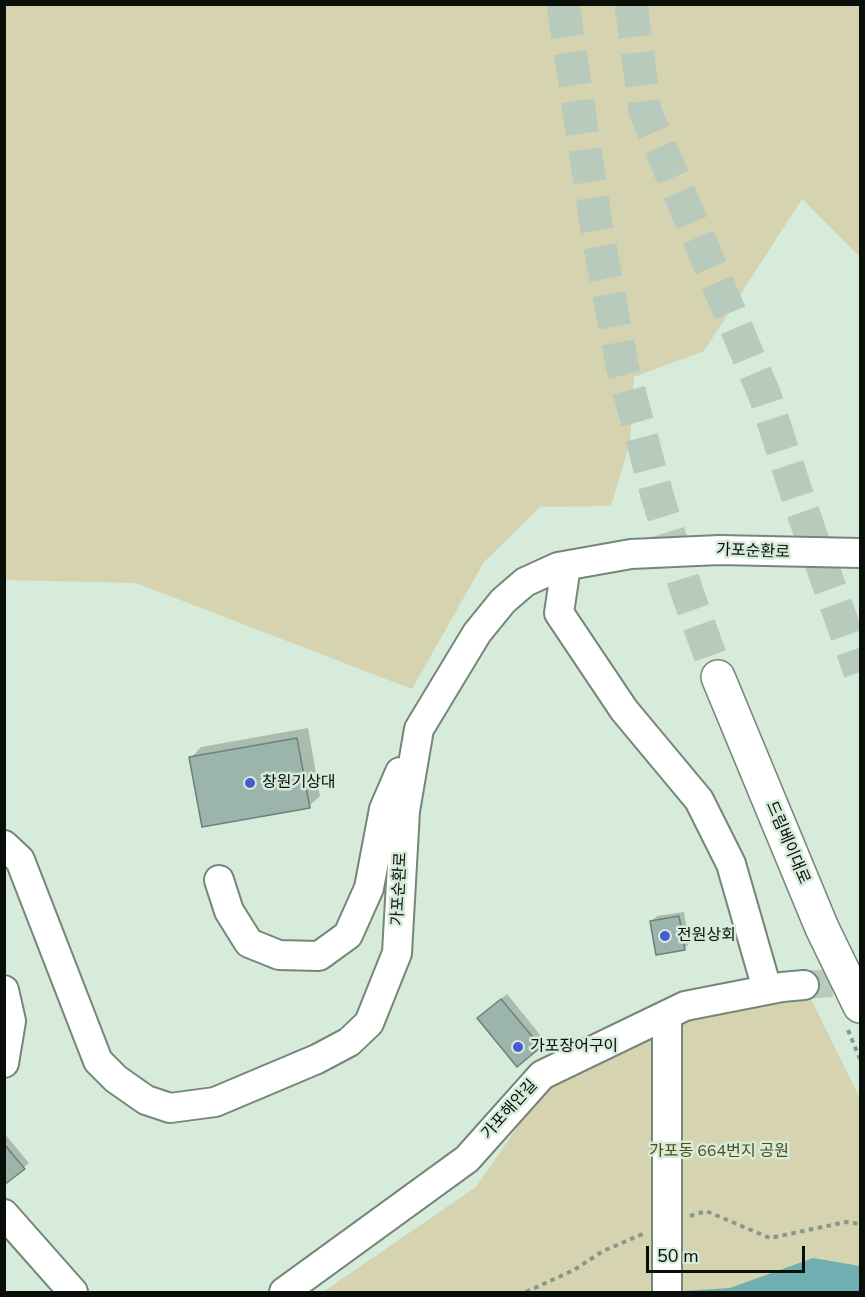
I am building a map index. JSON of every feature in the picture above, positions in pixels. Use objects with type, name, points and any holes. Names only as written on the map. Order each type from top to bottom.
[{"type":"main road","name":"드림베이대로","points":[[718,677],[822,928],[861,1006]]},
{"type":"street","name":"가포순환로","points":[[4,845],[20,860],[98,1061],[116,1079],[146,1100],[170,1108],[215,1102],[317,1059],[349,1042],[369,1023],[397,952],[405,812],[419,729],[477,633],[503,601],[525,582],[566,566],[631,554],[708,550],[861,553]]},
{"type":"street","points":[[566,566],[559,613],[624,710],[699,800],[731,864],[767,990]]},
{"type":"street","points":[[219,880],[229,911],[249,943],[279,955],[319,956],[348,935],[369,888],[384,810],[419,729]]},
{"type":"street","name":"가포해안길","points":[[284,1293],[467,1160],[542,1075],[685,1006],[804,985]]},
{"type":"street","points":[[4,990],[11,1021],[4,1063]]},
{"type":"street","points":[[667,1016],[668,1280]]},
{"type":"street","points":[[4,1214],[73,1293]]},
{"type":"path","points":[[526,1293],[574,1270],[603,1251],[706,1211],[770,1238],[846,1222],[861,1224]]},
{"type":"green space","points":[[5,4],[860,5],[860,257],[802,199],[704,351],[634,377],[630,442],[611,506],[540,507],[484,562],[412,689],[136,583],[5,580]]},
{"type":"green space","name":"가포동 664번지 공원","points":[[804,985],[860,1098],[860,1292],[323,1292],[476,1187],[552,1077],[681,1014]]},
{"type":"water","points":[[813,1258],[860,1266],[860,1292],[669,1292],[730,1288]]},
{"type":"building","name":"창원기상대","points":[[297,738],[310,808],[202,827],[189,757]]},
{"type":"building","points":[[679,916],[685,950],[656,955],[650,921]]},
{"type":"building","points":[[501,999],[541,1047],[517,1067],[477,1018]]},
{"type":"building","points":[[4,1144],[25,1169],[4,1185]]},
{"type":"tunnel","points":[[563,4],[597,230],[622,365],[657,495],[687,592],[718,677]]},
{"type":"tunnel","points":[[631,4],[645,111],[765,396],[801,507],[860,672]]},
{"type":"tunnel","points":[[804,985],[860,981]]},
{"type":"place","name":"창원기상대","points":[[250,783]]},
{"type":"place","name":"전원상회","points":[[665,936]]},
{"type":"place","name":"가포장어구이","points":[[518,1047]]}]
